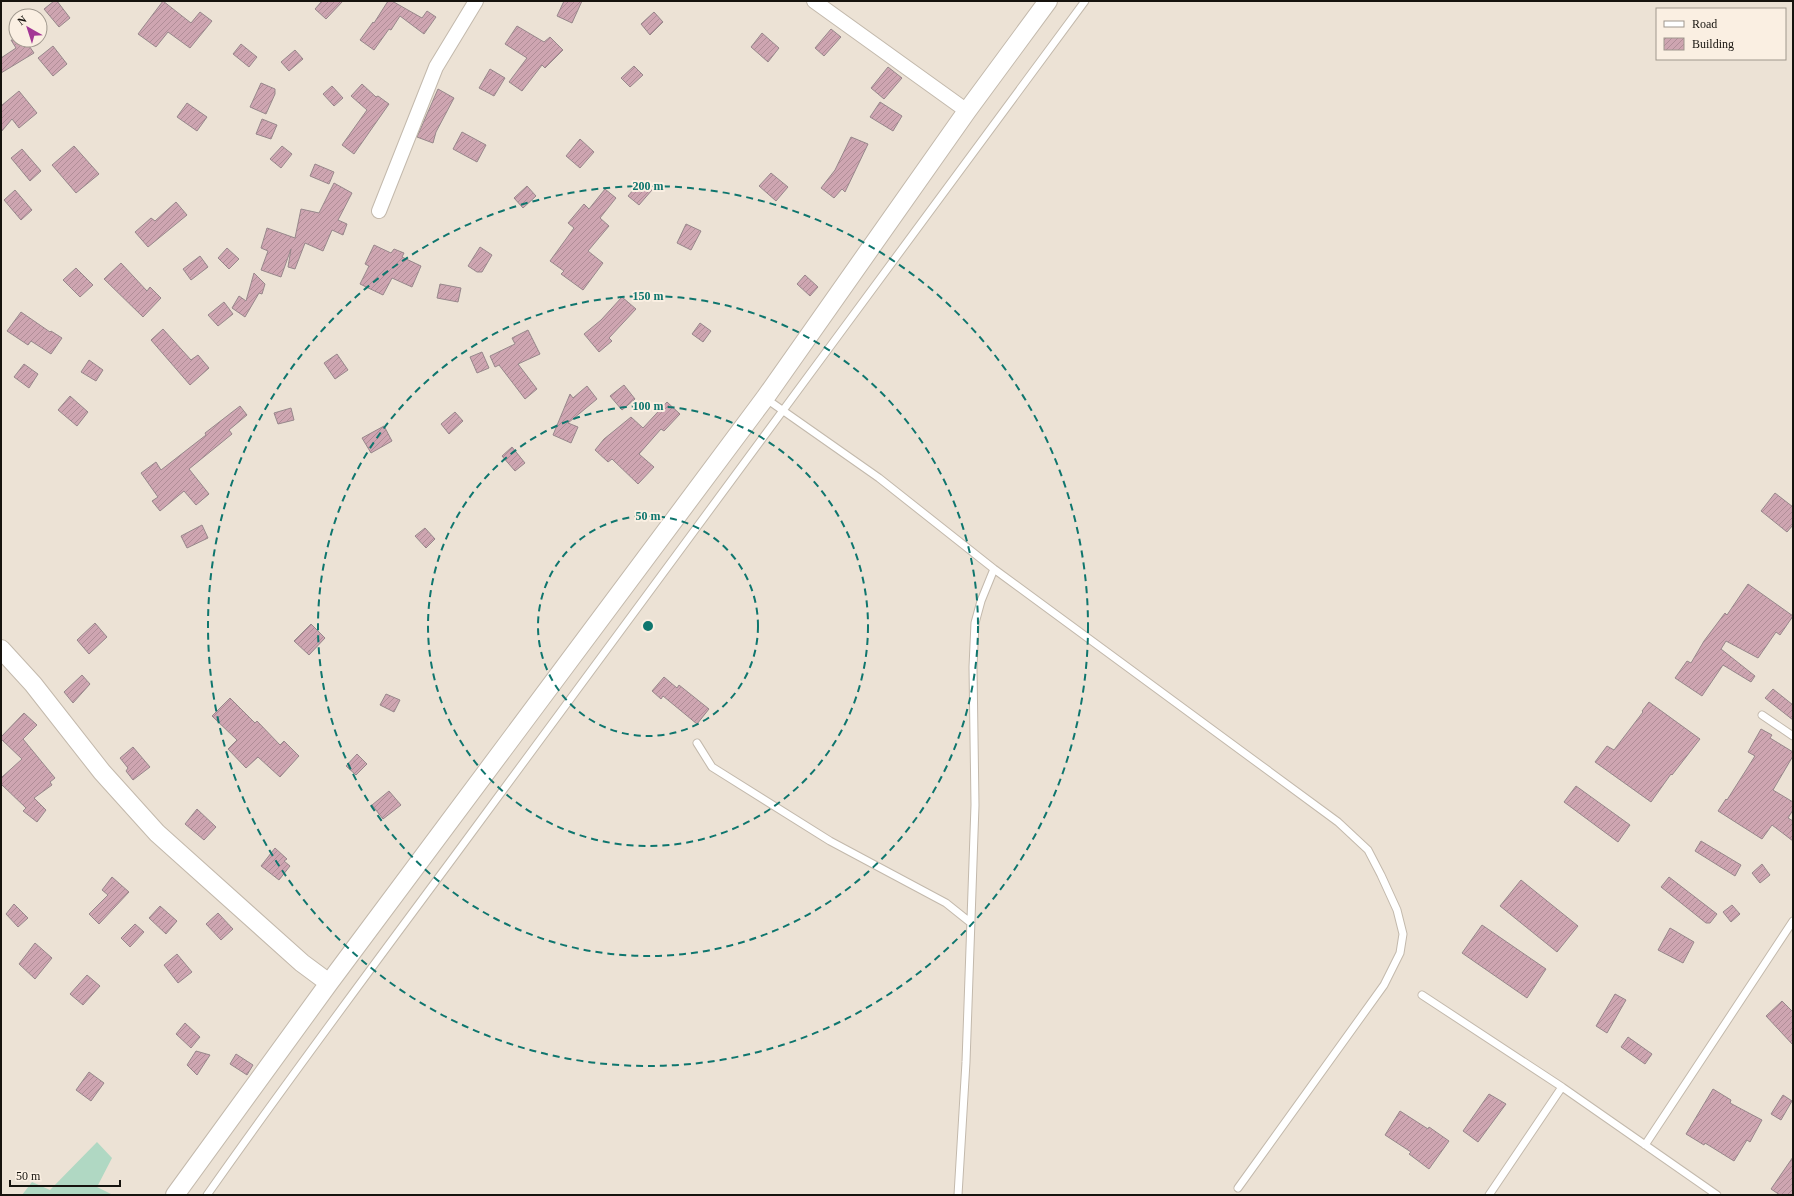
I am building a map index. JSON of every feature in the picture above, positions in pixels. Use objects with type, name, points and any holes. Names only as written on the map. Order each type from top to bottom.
[{"type":"street","points":[[379,211],[436,67],[476,1]]},
{"type":"street","points":[[814,1],[967,111]]},
{"type":"street","points":[[175,1195],[329,983],[765,398],[967,111],[1048,1]]},
{"type":"street","points":[[1,649],[33,684],[102,772],[157,833],[302,964],[329,983]]},
{"type":"lane","points":[[207,1195],[266,1112],[605,649],[784,411],[1085,1]]},
{"type":"lane","points":[[765,398],[879,478],[994,569],[1338,822],[1368,850],[1381,875],[1396,910],[1403,934],[1400,953],[1384,985],[1238,1188]]},
{"type":"lane","points":[[958,1195],[976,805],[973,667],[975,624],[981,601],[994,569]]},
{"type":"lane","points":[[1762,715],[1793,736]]},
{"type":"lane","points":[[697,744],[712,767],[830,840],[946,903],[971,923]]},
{"type":"lane","points":[[1645,1144],[1793,921]]},
{"type":"lane","points":[[1422,995],[1562,1087],[1716,1195]]},
{"type":"lane","points":[[1489,1195],[1562,1087]]},
{"type":"green space","points":[[97,1142],[112,1158],[97,1187],[113,1195],[22,1195],[32,1182],[50,1190]]},
{"type":"building","points":[[54,1],[57,1],[70,18],[59,27],[48,14],[48,8],[45,8]]},
{"type":"building","points":[[163,1],[191,23],[200,12],[212,21],[190,48],[168,32],[156,47],[138,34]]},
{"type":"building","points":[[322,1],[343,1],[326,19],[315,9]]},
{"type":"building","points":[[388,1],[392,1],[422,18],[427,11],[436,17],[424,34],[400,16],[391,30],[389,29],[374,50],[360,40],[373,22],[374,23]]},
{"type":"building","points":[[564,1],[582,1],[572,23],[557,16]]},
{"type":"building","points":[[654,12],[663,22],[650,35],[641,24]]},
{"type":"building","points":[[517,26],[544,42],[550,37],[563,50],[545,68],[542,65],[522,91],[509,82],[527,58],[505,44]]},
{"type":"building","points":[[831,29],[841,37],[824,56],[815,48]]},
{"type":"building","points":[[762,33],[779,48],[768,62],[751,47]]},
{"type":"building","points":[[241,44],[257,57],[249,67],[233,54]]},
{"type":"building","points":[[53,46],[67,64],[53,76],[38,58]]},
{"type":"building","points":[[16,48],[31,48],[34,53],[1,73],[1,58]]},
{"type":"building","points":[[295,50],[303,59],[289,71],[281,62]]},
{"type":"building","points":[[634,66],[643,75],[630,87],[621,78]]},
{"type":"building","points":[[888,67],[902,78],[884,99],[871,88]]},
{"type":"building","points":[[490,69],[505,78],[494,96],[479,88]]},
{"type":"building","points":[[261,83],[275,89],[275,94],[266,114],[250,107]]},
{"type":"building","points":[[362,84],[376,97],[378,96],[389,104],[354,154],[342,145],[367,110],[351,96]]},
{"type":"building","points":[[332,86],[343,98],[334,106],[323,94]]},
{"type":"building","points":[[438,89],[454,98],[436,132],[433,143],[417,137]]},
{"type":"building","points":[[19,91],[37,113],[19,128],[12,119],[1,132],[1,106]]},
{"type":"building","points":[[880,102],[902,116],[893,131],[870,117]]},
{"type":"building","points":[[187,103],[207,117],[197,131],[177,117]]},
{"type":"building","points":[[262,119],[277,125],[271,139],[256,134]]},
{"type":"building","points":[[462,132],[486,145],[477,162],[453,149]]},
{"type":"building","points":[[851,137],[868,144],[845,192],[842,189],[834,198],[821,188],[835,170]]},
{"type":"building","points":[[580,139],[594,152],[580,168],[566,156]]},
{"type":"building","points":[[74,146],[99,174],[76,193],[52,165]]},
{"type":"building","points":[[282,146],[292,154],[281,168],[270,159]]},
{"type":"building","points":[[22,149],[41,171],[30,181],[11,158]]},
{"type":"building","points":[[315,164],[334,172],[329,184],[310,176]]},
{"type":"building","points":[[771,173],[788,187],[776,201],[759,186]]},
{"type":"building","points":[[641,181],[652,190],[639,205],[628,196]]},
{"type":"building","points":[[334,183],[352,193],[338,220],[347,224],[343,235],[332,230],[323,251],[305,243],[295,269],[288,267],[291,249],[281,277],[261,270],[268,251],[261,248],[267,228],[295,238],[301,209],[319,213]]},
{"type":"building","points":[[527,186],[536,196],[523,208],[514,198]]},
{"type":"building","points":[[605,189],[616,198],[600,218],[609,226],[588,251],[603,263],[583,290],[561,274],[564,271],[550,261],[574,228],[568,223],[584,204],[589,209]]},
{"type":"building","points":[[15,190],[32,210],[21,220],[4,200]]},
{"type":"building","points":[[176,202],[187,215],[148,247],[135,232],[151,218],[155,221]]},
{"type":"building","points":[[686,224],[701,231],[691,250],[677,243]]},
{"type":"building","points":[[374,245],[391,253],[394,249],[404,253],[402,257],[421,266],[412,287],[392,278],[383,295],[360,284],[369,266],[365,264]]},
{"type":"building","points":[[480,247],[492,255],[482,272],[477,272],[468,266]]},
{"type":"building","points":[[227,248],[239,259],[229,269],[218,258]]},
{"type":"building","points":[[200,256],[208,267],[191,280],[183,269]]},
{"type":"building","points":[[121,263],[147,291],[150,287],[161,298],[143,317],[104,279]]},
{"type":"building","points":[[76,268],[93,285],[80,297],[63,280]]},
{"type":"building","points":[[254,273],[265,284],[262,294],[259,293],[245,317],[232,308],[239,296],[246,301]]},
{"type":"building","points":[[805,275],[818,287],[810,296],[797,284]]},
{"type":"building","points":[[440,284],[461,288],[458,302],[437,298]]},
{"type":"building","points":[[622,297],[636,309],[609,338],[612,341],[599,352],[584,334],[601,320]]},
{"type":"building","points":[[224,302],[233,314],[218,326],[208,315]]},
{"type":"building","points":[[21,312],[50,332],[51,331],[62,338],[51,354],[31,341],[28,345],[7,331]]},
{"type":"building","points":[[700,323],[711,331],[703,342],[692,334]]},
{"type":"building","points":[[163,329],[191,360],[198,355],[209,368],[190,385],[151,340]]},
{"type":"building","points":[[528,330],[540,354],[518,364],[537,389],[525,399],[499,365],[495,367],[490,356],[515,344],[512,338]]},
{"type":"building","points":[[482,352],[489,368],[477,373],[470,357]]},
{"type":"building","points":[[337,354],[348,370],[335,379],[324,363]]},
{"type":"building","points":[[89,360],[103,370],[96,381],[81,372]]},
{"type":"building","points":[[24,364],[38,374],[29,388],[14,377]]},
{"type":"building","points":[[624,385],[635,399],[622,410],[610,396]]},
{"type":"building","points":[[587,386],[597,399],[568,423],[578,427],[571,443],[553,435],[570,394],[573,398]]},
{"type":"building","points":[[70,396],[88,412],[77,426],[58,410]]},
{"type":"building","points":[[667,402],[680,414],[664,431],[661,429],[639,454],[654,467],[638,484],[612,459],[608,462],[595,450],[604,439],[631,417],[643,428]]},
{"type":"building","points":[[240,406],[247,415],[229,430],[232,434],[189,469],[209,494],[196,505],[184,491],[160,511],[152,501],[158,497],[141,473],[156,462],[161,470]]},
{"type":"building","points":[[291,408],[294,420],[278,424],[274,413]]},
{"type":"building","points":[[455,412],[463,421],[449,434],[441,424]]},
{"type":"building","points":[[384,426],[392,441],[371,453],[362,438]]},
{"type":"building","points":[[512,447],[525,463],[515,471],[502,456]]},
{"type":"building","points":[[1775,493],[1793,507],[1793,525],[1787,532],[1761,511]]},
{"type":"building","points":[[202,525],[208,538],[187,548],[181,536]]},
{"type":"building","points":[[425,528],[435,539],[426,548],[415,536]]},
{"type":"building","points":[[1748,584],[1793,616],[1780,635],[1776,632],[1758,658],[1726,641],[1721,649],[1755,676],[1751,682],[1723,665],[1702,696],[1675,678],[1687,661],[1691,663],[1704,641],[1725,613],[1727,615]]},
{"type":"building","points":[[95,623],[107,637],[89,654],[77,640]]},
{"type":"building","points":[[311,624],[325,638],[309,655],[294,641]]},
{"type":"building","points":[[82,675],[90,684],[73,703],[64,692]]},
{"type":"building","points":[[664,677],[677,688],[679,685],[709,709],[697,724],[663,696],[661,699],[652,691]]},
{"type":"building","points":[[1773,689],[1793,705],[1793,720],[1765,698]]},
{"type":"building","points":[[386,694],[400,700],[394,712],[380,705]]},
{"type":"building","points":[[230,698],[255,723],[257,721],[280,745],[284,741],[299,756],[280,777],[258,757],[246,768],[228,749],[237,740],[212,716]]},
{"type":"building","points":[[1649,702],[1700,739],[1672,775],[1671,774],[1651,802],[1595,762],[1607,746],[1614,750]]},
{"type":"building","points":[[24,713],[37,725],[23,739],[55,778],[50,782],[52,785],[34,798],[46,810],[37,822],[23,811],[26,808],[1,784],[1,778],[22,759],[1,739],[1,737]]},
{"type":"building","points":[[1761,729],[1772,735],[1770,738],[1793,752],[1793,756],[1773,790],[1793,802],[1793,810],[1788,818],[1793,821],[1793,841],[1772,825],[1762,839],[1718,811],[1726,799],[1727,800],[1755,756],[1748,752]]},
{"type":"building","points":[[133,747],[150,767],[133,780],[126,771],[128,768],[120,758]]},
{"type":"building","points":[[357,754],[367,764],[356,775],[346,766]]},
{"type":"building","points":[[1576,786],[1630,825],[1618,842],[1564,802]]},
{"type":"building","points":[[389,791],[401,805],[383,819],[372,805]]},
{"type":"building","points":[[197,809],[216,827],[204,840],[185,824]]},
{"type":"building","points":[[1701,841],[1741,865],[1735,876],[1695,851]]},
{"type":"building","points":[[275,848],[287,859],[284,861],[290,866],[279,880],[261,866]]},
{"type":"building","points":[[1762,864],[1770,875],[1760,883],[1752,873]]},
{"type":"building","points":[[112,877],[129,892],[99,924],[89,914],[108,895],[102,890]]},
{"type":"building","points":[[1669,877],[1717,914],[1710,923],[1706,923],[1661,887]]},
{"type":"building","points":[[1521,880],[1578,926],[1557,952],[1500,906]]},
{"type":"building","points":[[14,904],[28,918],[18,927],[6,914]]},
{"type":"building","points":[[1732,905],[1740,914],[1731,922],[1723,912]]},
{"type":"building","points":[[160,906],[177,921],[166,934],[149,918]]},
{"type":"building","points":[[218,913],[233,929],[221,940],[206,924]]},
{"type":"building","points":[[135,924],[144,932],[130,947],[121,938]]},
{"type":"building","points":[[1482,925],[1546,969],[1527,998],[1462,953]]},
{"type":"building","points":[[1670,928],[1694,942],[1683,963],[1658,950]]},
{"type":"building","points":[[35,943],[52,958],[35,979],[19,964]]},
{"type":"building","points":[[177,954],[192,972],[178,983],[164,965]]},
{"type":"building","points":[[87,975],[100,986],[83,1005],[70,994]]},
{"type":"building","points":[[1615,994],[1626,1000],[1607,1033],[1596,1026]]},
{"type":"building","points":[[1782,1001],[1793,1012],[1793,1045],[1766,1016]]},
{"type":"building","points":[[185,1023],[200,1037],[191,1048],[176,1034]]},
{"type":"building","points":[[1628,1037],[1652,1054],[1645,1064],[1621,1047]]},
{"type":"building","points":[[196,1051],[210,1055],[197,1075],[187,1065]]},
{"type":"building","points":[[236,1054],[253,1065],[247,1075],[230,1064]]},
{"type":"building","points":[[89,1072],[104,1083],[91,1101],[76,1090]]},
{"type":"building","points":[[1713,1089],[1731,1100],[1730,1103],[1762,1120],[1750,1142],[1747,1140],[1734,1161],[1705,1143],[1704,1145],[1686,1134]]},
{"type":"building","points":[[1489,1094],[1506,1104],[1478,1142],[1463,1131]]},
{"type":"building","points":[[1783,1095],[1792,1101],[1781,1120],[1771,1114]]},
{"type":"building","points":[[1400,1111],[1428,1129],[1429,1127],[1449,1141],[1429,1169],[1409,1154],[1411,1152],[1385,1135]]},
{"type":"building","points":[[1793,1157],[1793,1195],[1780,1195],[1771,1189]]}]
